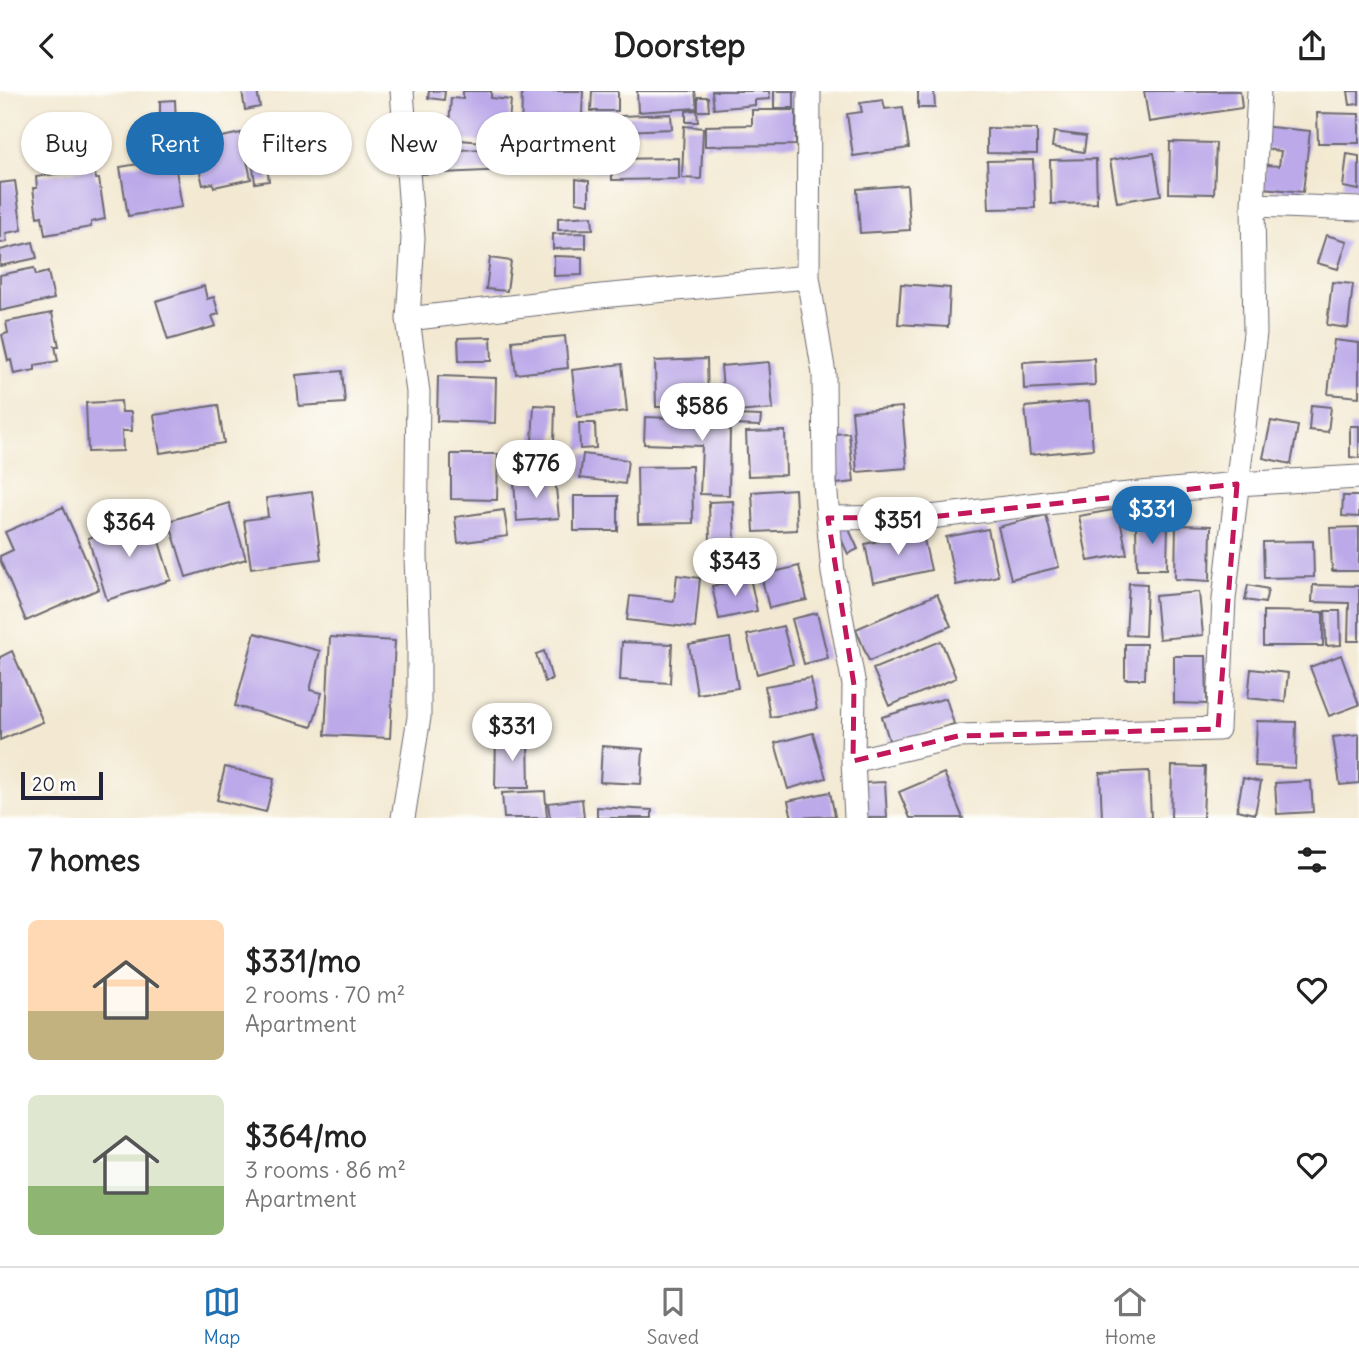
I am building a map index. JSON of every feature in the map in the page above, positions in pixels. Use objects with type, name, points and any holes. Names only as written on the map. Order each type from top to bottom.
[{"type":"street","points":[[402,91],[413,238],[408,319],[418,392],[416,556],[419,717],[403,818]]},
{"type":"street","points":[[809,91],[808,277],[824,374],[825,483],[833,573],[854,685],[853,761],[856,818]]},
{"type":"street","points":[[853,761],[958,736],[1218,729],[1224,599],[1255,333],[1253,205],[1259,91]]},
{"type":"street","points":[[1253,205],[1359,209]]},
{"type":"street","points":[[408,319],[601,296],[808,277]]},
{"type":"street","points":[[828,518],[930,517],[1097,497],[1237,484],[1359,477]]},
{"type":"highlighted area","points":[[1237,484],[1218,729],[958,736],[853,761],[854,685],[828,518],[930,517]]},
{"type":"building","points":[[242,91],[257,91],[260,107],[245,110]]},
{"type":"building","points":[[429,91],[445,91],[444,100],[428,98]]},
{"type":"building","points":[[463,91],[491,91],[491,98],[511,100],[510,112],[476,112],[476,141],[462,140],[462,112],[450,112],[451,98],[463,99]]},
{"type":"building","points":[[522,91],[583,91],[582,112],[522,112]]},
{"type":"building","points":[[592,91],[618,91],[618,111],[591,111]]},
{"type":"building","points":[[637,91],[695,91],[697,108],[638,112]]},
{"type":"building","points":[[712,91],[769,91],[770,99],[755,100],[755,105],[714,109]]},
{"type":"building","points":[[774,91],[794,91],[794,108],[774,108]]},
{"type":"building","points":[[918,91],[934,91],[935,108],[918,108]]},
{"type":"building","points":[[1144,91],[1240,91],[1242,108],[1149,122]]},
{"type":"building","points":[[1348,91],[1359,91],[1359,104],[1350,105]]},
{"type":"building","points":[[698,97],[708,97],[709,111],[698,111]]},
{"type":"building","points":[[175,100],[175,112],[160,112],[160,101]]},
{"type":"building","points":[[883,100],[885,109],[903,107],[909,148],[853,156],[847,114],[862,112],[860,103]]},
{"type":"building","points":[[697,110],[698,122],[686,122],[686,111]]},
{"type":"building","points":[[752,110],[796,110],[796,145],[705,146],[705,126],[752,125]]},
{"type":"building","points":[[1317,113],[1359,114],[1359,143],[1318,143]]},
{"type":"building","points":[[671,114],[672,129],[640,130],[640,115]]},
{"type":"building","points":[[684,126],[703,128],[701,179],[682,178]]},
{"type":"building","points":[[1260,126],[1310,131],[1303,192],[1263,188],[1266,165],[1279,166],[1281,151],[1258,148]]},
{"type":"building","points":[[987,128],[1037,129],[1037,154],[987,153]]},
{"type":"building","points":[[1054,132],[1086,136],[1084,152],[1052,147]]},
{"type":"building","points":[[238,134],[238,175],[250,175],[251,179],[214,187],[213,183],[203,185],[201,175],[224,175],[224,137]]},
{"type":"building","points":[[1170,142],[1216,143],[1214,194],[1169,193]]},
{"type":"building","points":[[476,149],[476,171],[462,172],[462,150]]},
{"type":"building","points":[[1154,153],[1161,195],[1117,202],[1110,160]]},
{"type":"building","points":[[1347,154],[1359,156],[1359,190],[1343,187]]},
{"type":"building","points":[[679,158],[679,179],[612,180],[612,175],[640,175],[640,159]]},
{"type":"building","points":[[1096,159],[1097,203],[1051,204],[1050,160]]},
{"type":"building","points":[[1033,160],[1035,208],[989,209],[987,161]]},
{"type":"building","points":[[126,166],[126,175],[177,175],[182,207],[128,216],[120,167]]},
{"type":"building","points":[[95,175],[96,179],[99,179],[105,219],[91,222],[91,227],[45,235],[42,216],[37,217],[33,188],[37,188],[36,177]]},
{"type":"building","points":[[254,175],[268,175],[269,181],[255,183]]},
{"type":"building","points":[[576,179],[589,181],[589,204],[576,202]]},
{"type":"building","points":[[15,181],[22,230],[6,233],[7,242],[0,243],[0,183]]},
{"type":"building","points":[[907,185],[910,230],[860,233],[857,189]]},
{"type":"building","points":[[592,216],[593,229],[558,230],[558,218]]},
{"type":"building","points":[[586,233],[586,248],[553,249],[553,234]]},
{"type":"building","points":[[1326,235],[1347,241],[1338,269],[1317,263]]},
{"type":"building","points":[[33,242],[37,258],[0,266],[0,250]]},
{"type":"building","points":[[554,256],[582,257],[582,275],[554,276]]},
{"type":"building","points":[[490,258],[511,261],[507,291],[486,289]]},
{"type":"building","points":[[34,268],[36,275],[48,272],[54,299],[0,311],[0,275]]},
{"type":"building","points":[[1332,282],[1353,284],[1348,328],[1327,325]]},
{"type":"building","points":[[901,284],[950,288],[948,327],[898,324]]},
{"type":"building","points":[[204,286],[207,299],[214,297],[219,314],[212,316],[216,326],[168,340],[156,301]]},
{"type":"building","points":[[52,313],[59,346],[55,346],[58,361],[35,365],[35,370],[14,374],[2,335],[8,333],[6,322]]},
{"type":"building","points":[[565,336],[568,368],[516,374],[512,341]]},
{"type":"building","points":[[491,337],[492,361],[459,361],[458,338]]},
{"type":"building","points":[[1334,340],[1359,343],[1359,397],[1328,394]]},
{"type":"building","points":[[1094,358],[1095,385],[1024,389],[1023,362]]},
{"type":"building","points":[[707,359],[708,406],[656,407],[655,361]]},
{"type":"building","points":[[769,362],[773,409],[725,413],[721,366]]},
{"type":"building","points":[[622,364],[627,411],[577,417],[572,370]]},
{"type":"building","points":[[342,371],[345,403],[299,406],[296,375]]},
{"type":"building","points":[[438,376],[496,378],[495,423],[437,421]]},
{"type":"building","points":[[121,401],[122,412],[131,412],[132,431],[122,431],[123,451],[88,452],[86,403]]},
{"type":"building","points":[[1089,401],[1093,449],[1030,455],[1025,407]]},
{"type":"building","points":[[218,405],[224,443],[160,453],[154,415]]},
{"type":"building","points":[[534,405],[555,406],[554,443],[532,442]]},
{"type":"building","points":[[1311,405],[1331,407],[1328,432],[1309,430]]},
{"type":"building","points":[[902,407],[907,468],[857,472],[852,411]]},
{"type":"building","points":[[702,414],[761,416],[760,426],[730,425],[729,495],[700,494],[702,446],[644,444],[645,417],[702,419]]},
{"type":"building","points":[[1271,421],[1298,426],[1291,464],[1263,458]]},
{"type":"building","points":[[579,423],[595,423],[596,448],[580,449]]},
{"type":"building","points":[[1350,426],[1359,426],[1359,458],[1350,457]]},
{"type":"building","points":[[785,431],[786,475],[748,476],[746,432]]},
{"type":"building","points":[[849,433],[854,482],[837,484],[832,434]]},
{"type":"building","points":[[451,454],[498,454],[497,500],[451,499]]},
{"type":"building","points":[[583,454],[628,460],[625,484],[580,478]]},
{"type":"building","points":[[692,466],[693,523],[638,524],[637,467]]},
{"type":"building","points":[[555,478],[559,518],[517,521],[514,482]]},
{"type":"building","points":[[795,489],[797,530],[754,532],[752,492]]},
{"type":"building","points":[[312,492],[321,559],[251,568],[244,520],[268,517],[266,498]]},
{"type":"building","points":[[574,496],[618,496],[618,531],[574,531]]},
{"type":"building","points":[[1343,496],[1359,496],[1359,517],[1342,516]]},
{"type":"building","points":[[733,501],[735,539],[710,541],[709,502]]},
{"type":"building","points":[[229,503],[246,559],[186,577],[169,521]]},
{"type":"building","points":[[63,507],[99,589],[26,621],[0,560],[0,556],[13,550],[5,532]]},
{"type":"building","points":[[1118,509],[1127,554],[1088,561],[1079,516]]},
{"type":"building","points":[[504,510],[508,536],[458,543],[455,517]]},
{"type":"building","points":[[1046,515],[1059,567],[1011,579],[998,527]]},
{"type":"building","points":[[152,519],[171,580],[107,600],[88,538]]},
{"type":"building","points":[[1136,523],[1168,524],[1167,569],[1137,569]]},
{"type":"building","points":[[847,525],[858,549],[848,554],[837,530]]},
{"type":"building","points":[[1176,525],[1211,526],[1210,581],[1175,579]]},
{"type":"building","points":[[1359,527],[1359,571],[1332,571],[1330,528]]},
{"type":"building","points":[[988,529],[998,576],[956,585],[946,537]]},
{"type":"building","points":[[922,531],[931,570],[873,583],[865,544]]},
{"type":"building","points":[[1313,541],[1314,577],[1264,578],[1263,542]]},
{"type":"building","points":[[799,566],[807,600],[769,608],[761,575]]},
{"type":"building","points":[[677,575],[700,578],[695,628],[627,620],[630,596],[674,601]]},
{"type":"building","points":[[750,577],[757,611],[719,619],[712,586]]},
{"type":"building","points":[[1129,583],[1147,584],[1145,636],[1126,635]]},
{"type":"building","points":[[1248,585],[1268,589],[1265,603],[1245,600]]},
{"type":"building","points":[[1313,585],[1359,586],[1359,641],[1348,641],[1349,603],[1312,602]]},
{"type":"building","points":[[1199,592],[1203,635],[1159,639],[1155,596]]},
{"type":"building","points":[[937,594],[951,626],[869,661],[856,629]]},
{"type":"building","points":[[1263,611],[1323,612],[1323,646],[1263,646]]},
{"type":"building","points":[[1325,611],[1340,611],[1341,645],[1326,646]]},
{"type":"building","points":[[817,613],[828,658],[804,664],[792,619]]},
{"type":"building","points":[[783,626],[793,664],[757,674],[747,635]]},
{"type":"building","points":[[255,633],[320,651],[310,690],[322,693],[312,727],[235,706]]},
{"type":"building","points":[[330,637],[395,641],[390,738],[325,735]]},
{"type":"building","points":[[730,638],[738,688],[697,694],[689,645]]},
{"type":"building","points":[[941,641],[956,678],[889,706],[873,669]]},
{"type":"building","points":[[622,642],[672,644],[670,683],[620,680]]},
{"type":"building","points":[[1125,644],[1146,644],[1145,679],[1125,679]]},
{"type":"building","points":[[12,651],[43,722],[0,740],[0,657]]},
{"type":"building","points":[[544,651],[552,679],[545,682],[536,654]]},
{"type":"building","points":[[1341,655],[1359,705],[1329,716],[1310,667]]},
{"type":"building","points":[[1174,656],[1206,656],[1207,704],[1174,703]]},
{"type":"building","points":[[1251,669],[1288,673],[1285,702],[1248,698]]},
{"type":"building","points":[[811,678],[817,709],[770,717],[765,686]]},
{"type":"building","points":[[946,698],[954,724],[890,743],[882,717]]},
{"type":"building","points":[[1257,721],[1296,722],[1295,768],[1255,766]]},
{"type":"building","points":[[813,733],[826,778],[788,789],[775,743]]},
{"type":"building","points":[[1359,734],[1359,783],[1340,785],[1333,737]]},
{"type":"building","points":[[496,737],[528,738],[529,788],[495,788]]},
{"type":"building","points":[[602,746],[643,749],[641,784],[600,782]]},
{"type":"building","points":[[1172,766],[1205,767],[1203,818],[1171,818]]},
{"type":"building","points":[[225,767],[274,779],[266,812],[217,800]]},
{"type":"building","points":[[1149,771],[1151,818],[1102,818],[1100,773]]},
{"type":"building","points":[[944,773],[963,818],[910,818],[899,792]]},
{"type":"building","points":[[1243,778],[1261,782],[1255,814],[1237,810]]},
{"type":"building","points":[[1311,781],[1313,812],[1277,814],[1275,783]]},
{"type":"building","points":[[885,782],[887,818],[865,818],[863,783]]},
{"type":"building","points":[[545,791],[547,818],[504,818],[502,793]]},
{"type":"building","points":[[830,792],[835,816],[792,818],[788,801]]},
{"type":"building","points":[[582,799],[584,818],[550,818],[548,803]]},
{"type":"building","points":[[597,807],[652,810],[652,818],[597,818]]}]
